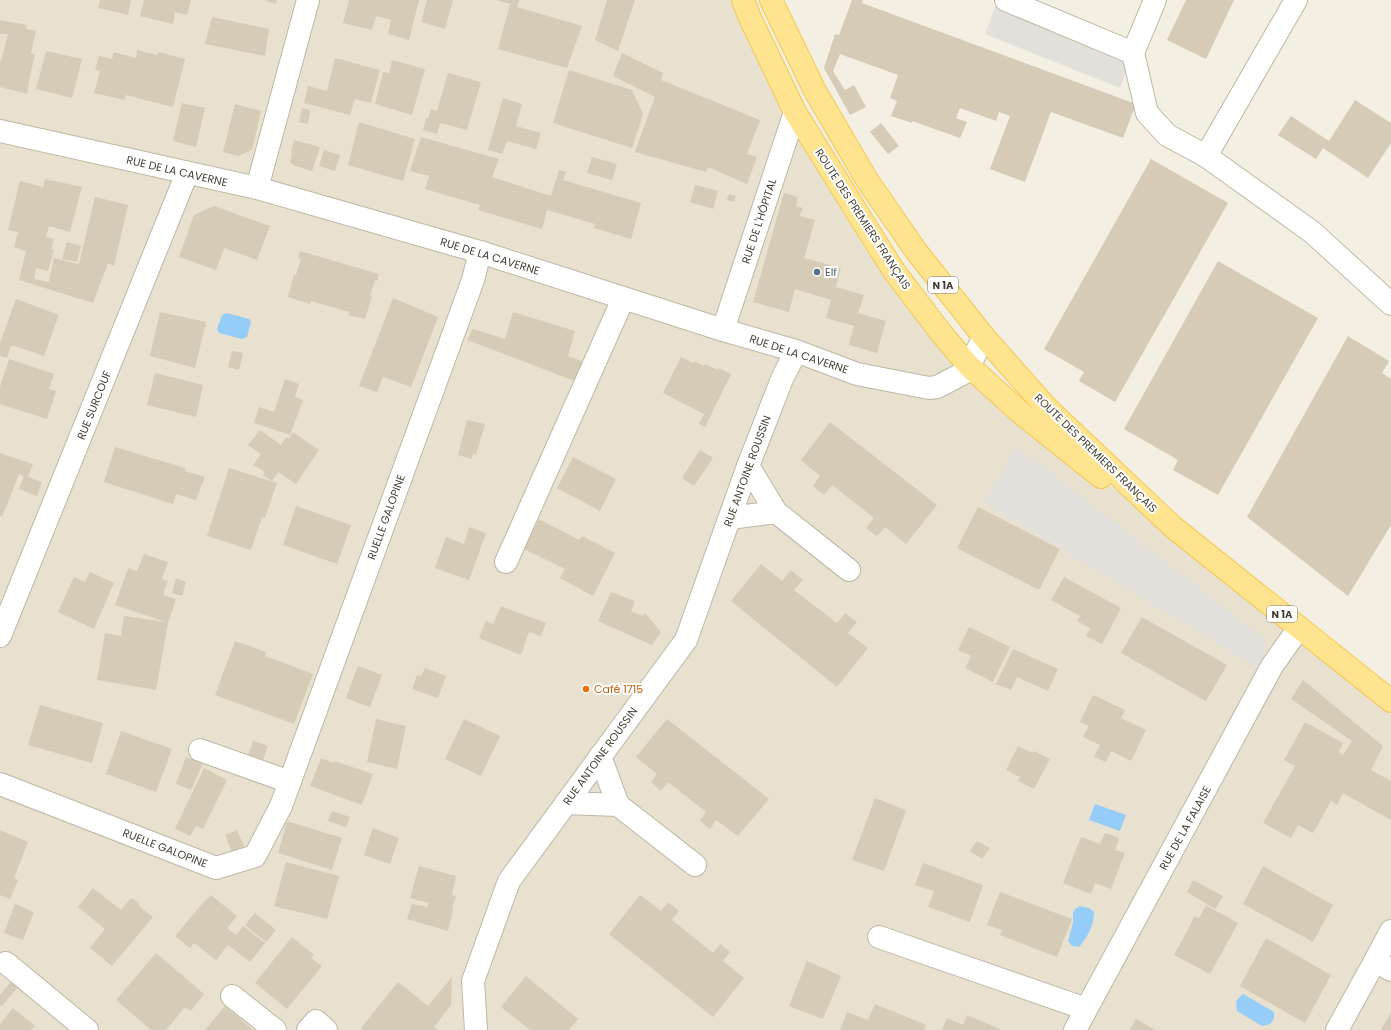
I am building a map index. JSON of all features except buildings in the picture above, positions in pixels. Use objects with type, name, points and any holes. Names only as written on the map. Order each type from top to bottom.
[{"type":"main road","name":"ROUTE DES PREMIERS FRANÇAIS","points":[[743,0],[750,18],[795,112],[894,271],[941,333],[969,366],[1022,414],[1096,474],[1173,527],[1391,701]]},
{"type":"main road","name":"ROUTE DES PREMIERS FRANÇAIS","points":[[770,0],[816,90],[867,180],[916,251],[984,337],[1047,408],[1173,527]]},
{"type":"street","points":[[257,188],[308,0]]},
{"type":"street","points":[[1006,0],[1134,53]]},
{"type":"street","points":[[1155,0],[1134,53],[1147,113],[1167,135],[1206,156],[1312,232],[1391,304]]},
{"type":"street","points":[[1206,156],[1296,0]]},
{"type":"street","name":"RUE DE L'HÔPITAL","points":[[723,330],[795,112]]},
{"type":"street","name":"RUE DE LA CAVERNE","points":[[0,131],[257,188],[480,252],[623,299],[796,351],[857,374],[929,388],[937,388],[962,374],[969,366]]},
{"type":"street","name":"RUE SURCOUF","points":[[0,636],[187,173]]},
{"type":"street","name":"RUELLE GALOPINE","points":[[0,784],[216,868],[255,856],[281,806],[290,782],[473,280],[480,252]]},
{"type":"street","points":[[506,562],[623,299]]},
{"type":"street","points":[[969,366],[984,337]]},
{"type":"street","name":"RUE ANTOINE ROUSSIN","points":[[476,1030],[473,981],[509,881],[686,640],[748,466],[782,379],[796,351]]},
{"type":"street","points":[[748,466],[776,512],[849,570]]},
{"type":"street","points":[[730,518],[776,512]]},
{"type":"street","name":"RUE DE LA FALAISE","points":[[1075,1030],[1272,666],[1299,628]]},
{"type":"street","points":[[200,750],[290,782]]},
{"type":"street","points":[[600,756],[618,805],[696,865]]},
{"type":"street","points":[[566,803],[618,805]]},
{"type":"street","points":[[1336,1030],[1383,966],[1391,931]]},
{"type":"street","points":[[879,937],[1086,1009]]},
{"type":"street","points":[[6,963],[87,1030]]},
{"type":"street","points":[[232,996],[275,1030]]},
{"type":"street","points":[[308,1030],[316,1021],[326,1030]]},
{"type":"shaded area","points":[[0,0],[742,0],[892,273],[1094,476],[1173,527],[1391,701],[1391,1030],[0,1030]]},
{"type":"shaded area","points":[[998,0],[1133,53],[1120,88],[985,34]]},
{"type":"shaded area","points":[[1017,446],[1265,639],[1265,658],[1258,668],[984,503]]},
{"type":"water","points":[[227,313],[249,319],[251,322],[247,337],[242,339],[219,333],[217,329],[222,315]]},
{"type":"water","points":[[1095,804],[1126,815],[1120,831],[1089,820]]},
{"type":"water","points":[[1080,906],[1089,908],[1094,912],[1090,931],[1079,947],[1072,946],[1068,941],[1073,923],[1073,913],[1075,909]]},
{"type":"water","points":[[1243,994],[1274,1012],[1274,1018],[1270,1024],[1262,1026],[1237,1011],[1236,1001]]},
{"type":"place","name":"Elf","points":[[817,272]]},
{"type":"place","name":"Café 1715","points":[[586,689]]}]
